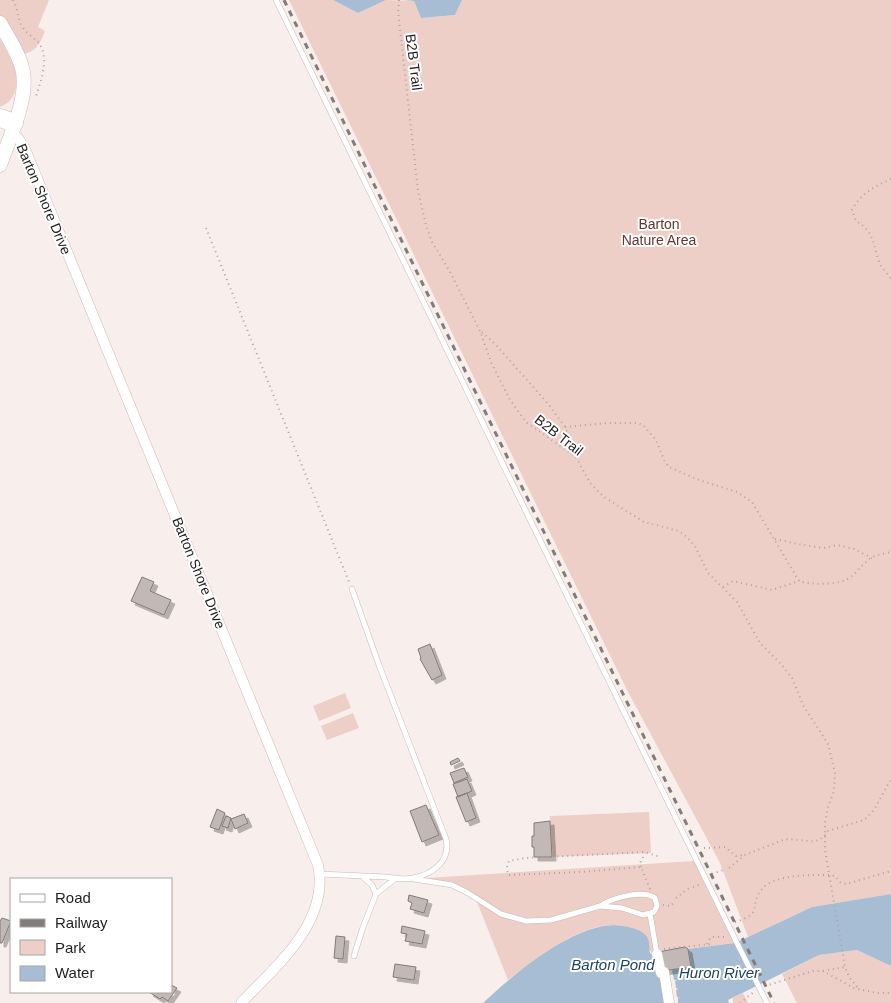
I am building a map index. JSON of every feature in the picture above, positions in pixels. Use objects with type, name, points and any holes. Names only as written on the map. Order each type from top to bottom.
[{"type":"main road","points":[[0,23],[23,71],[23,91],[6,126],[0,165]]},
{"type":"street","name":"Barton Shore Drive","points":[[6,126],[18,138],[25,149],[318,865],[320,874],[318,901],[308,925],[287,954],[241,1003]]},
{"type":"street","points":[[660,951],[661,972],[664,972],[669,1003]]},
{"type":"lane","points":[[276,0],[767,1003]]},
{"type":"lane","points":[[352,589],[394,705],[447,841],[446,855],[439,866],[427,874],[411,879]]},
{"type":"lane","points":[[320,874],[411,879],[452,885],[501,914],[526,921],[552,920],[600,906],[612,899],[641,894],[652,896],[657,904],[654,912],[643,915],[622,908],[600,906]]},
{"type":"lane","points":[[361,876],[372,885],[376,894]]},
{"type":"lane","points":[[354,956],[376,894],[397,878]]},
{"type":"lane","points":[[650,914],[660,951]]},
{"type":"path","name":"B2B Trail","points":[[399,0],[398,11],[418,191],[426,225],[432,242],[449,270],[480,331],[491,362],[510,400],[526,422],[576,457],[590,483],[604,497],[644,522],[679,531],[687,537],[695,546],[708,573],[737,602],[760,643],[792,678],[803,705],[828,744],[835,773],[834,791],[828,807],[824,837],[845,967]]},
{"type":"path","points":[[891,179],[877,185],[858,199],[852,210],[856,221],[865,226],[871,234],[881,266],[891,279]]},
{"type":"path","points":[[206,228],[352,589]]},
{"type":"path","points":[[480,331],[497,346],[549,405],[565,427],[576,457]]},
{"type":"path","points":[[565,427],[607,423],[637,423],[643,425],[656,440],[669,467],[699,480],[737,492],[752,502],[799,581]]},
{"type":"path","points":[[774,539],[824,548],[837,545],[854,549],[872,558]]},
{"type":"path","points":[[722,587],[733,581],[772,590],[799,581],[810,584],[835,582],[852,577],[867,560],[891,552]]},
{"type":"path","points":[[704,848],[725,847],[736,856],[745,855],[788,839],[812,842],[824,837],[828,831],[864,820],[874,810],[891,779]]},
{"type":"path","points":[[645,852],[641,859],[641,867],[652,896]]},
{"type":"path","points":[[641,867],[581,872],[508,874],[507,866],[509,861],[525,858],[645,852],[660,857]]},
{"type":"path","points":[[729,868],[745,855]]},
{"type":"path","points":[[707,944],[711,937],[727,937],[725,930],[734,923],[751,916],[755,911],[757,896],[762,888],[769,883],[793,875],[830,875],[835,876],[841,883],[846,884],[891,872]]},
{"type":"path","points":[[676,898],[689,888]]},
{"type":"path","points":[[657,904],[671,906],[674,902]]},
{"type":"path","points":[[660,951],[710,944]]},
{"type":"path","points":[[740,1003],[770,983],[814,971],[845,967],[848,977],[860,990]]},
{"type":"path","points":[[823,971],[860,990],[891,993]]},
{"type":"green space","points":[[0,0],[49,0],[38,27],[45,31],[37,47],[25,54],[12,58],[16,72],[15,92],[7,103],[0,107]]},
{"type":"green space","name":"Barton Nature Area","points":[[289,0],[333,0],[358,13],[386,0],[414,1],[421,18],[455,15],[462,0],[891,0],[891,894],[812,907],[748,937],[720,863],[627,690]]},
{"type":"green space","points":[[345,693],[351,708],[319,721],[313,706]]},
{"type":"green space","points":[[353,713],[359,728],[327,740],[321,726]]},
{"type":"green space","points":[[649,812],[651,853],[552,857],[550,816]]},
{"type":"green space","points":[[694,861],[735,943],[688,949],[685,947],[658,951],[653,955],[638,930],[615,925],[598,927],[570,937],[508,980],[475,897],[461,889],[411,879]]},
{"type":"green space","points":[[857,950],[891,966],[891,1003],[797,1003],[782,974],[819,955]]},
{"type":"green space","points":[[743,993],[748,1003],[733,1003],[733,998]]},
{"type":"water","points":[[333,0],[386,0],[358,13]]},
{"type":"water","points":[[403,0],[462,0],[455,15],[421,18],[414,1]]},
{"type":"water","name":"Huron River","points":[[891,894],[891,966],[857,950],[819,955],[728,1000],[729,1003],[678,1003],[678,998],[680,998],[677,997],[676,990],[678,989],[676,988],[675,981],[677,980],[674,980],[672,970],[691,967],[688,949],[735,943],[812,907]]},
{"type":"water","name":"Barton Pond","points":[[614,925],[628,927],[645,934],[649,943],[650,953],[653,955],[669,1003],[483,1003],[526,966],[561,942],[597,927]]},
{"type":"building","points":[[142,577],[154,582],[150,591],[171,600],[164,615],[131,601]]},
{"type":"building","points":[[430,644],[442,675],[432,680],[420,659],[418,649]]},
{"type":"building","points":[[458,758],[460,761],[451,765],[450,762]]},
{"type":"building","points":[[464,768],[468,777],[454,783],[450,773]]},
{"type":"building","points":[[467,779],[472,791],[458,797],[453,784]]},
{"type":"building","points":[[467,793],[476,818],[466,822],[456,797]]},
{"type":"building","points":[[426,805],[439,835],[422,842],[410,811]]},
{"type":"building","points":[[217,809],[225,813],[219,830],[210,827]]},
{"type":"building","points":[[244,814],[248,823],[235,829],[231,819]]},
{"type":"building","points":[[226,816],[231,818],[228,828],[222,826]]},
{"type":"building","points":[[550,821],[552,857],[534,857],[532,836],[534,836],[534,823]]},
{"type":"building","points":[[409,895],[428,900],[424,913],[410,909],[412,903],[408,901]]},
{"type":"building","points":[[2,918],[10,921],[2,943],[0,943],[0,921]]},
{"type":"building","points":[[402,926],[425,931],[422,944],[405,941],[407,934],[401,933]]},
{"type":"building","points":[[336,936],[345,937],[343,959],[334,958]]},
{"type":"building","points":[[685,947],[688,949],[691,967],[662,971],[658,952]]},
{"type":"building","points":[[395,964],[416,967],[414,980],[393,977]]},
{"type":"building","points":[[172,986],[177,988],[168,1001],[162,997],[160,999],[151,993],[172,993]]},
{"type":"railway","points":[[284,0],[774,1003]]}]
